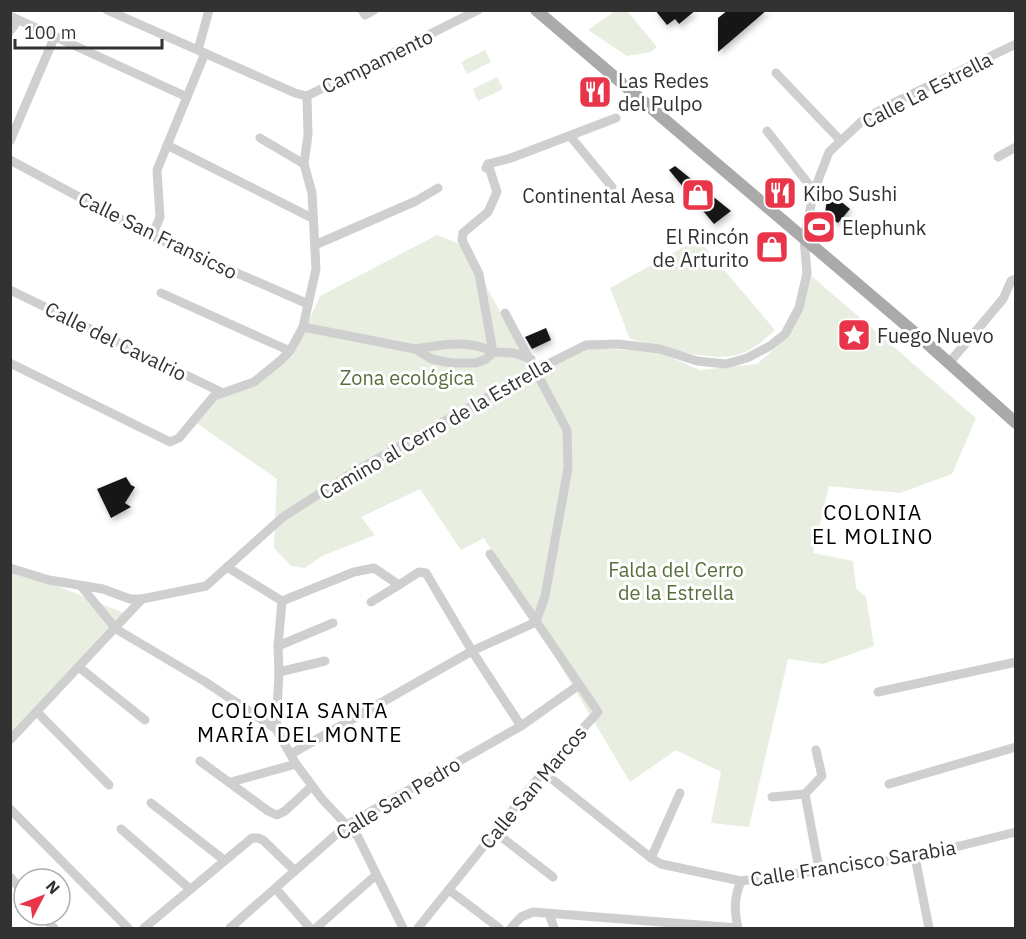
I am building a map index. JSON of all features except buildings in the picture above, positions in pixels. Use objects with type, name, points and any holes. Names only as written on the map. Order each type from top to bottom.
[{"type":"main road","points":[[536,10],[1016,423]]},
{"type":"street","points":[[10,363],[170,442],[175,441],[214,396],[254,382],[290,351],[303,327],[316,269],[312,193],[303,164],[309,135],[307,96],[295,93],[107,10]]},
{"type":"street","points":[[152,236],[160,217],[157,170],[188,97],[202,52],[209,10]]},
{"type":"street","points":[[362,10],[365,15],[374,10]]},
{"type":"street","name":"Campamento","points":[[307,96],[478,10]]},
{"type":"street","points":[[10,31],[14,18],[188,97]]},
{"type":"street","points":[[10,141],[55,36]]},
{"type":"street","name":"Calle La Estrella","points":[[804,239],[814,191],[830,152],[840,141],[862,121],[886,106],[1016,44]]},
{"type":"street","points":[[776,73],[840,141]]},
{"type":"street","points":[[493,352],[479,274],[462,240],[463,233],[488,212],[497,192],[487,166],[616,118]]},
{"type":"street","points":[[767,132],[814,191]]},
{"type":"street","points":[[570,136],[612,187]]},
{"type":"street","points":[[260,138],[303,164]]},
{"type":"street","points":[[167,145],[312,218]]},
{"type":"street","points":[[998,157],[1016,147]]},
{"type":"street","name":"Calle San Fransicso","points":[[10,160],[152,236],[308,304]]},
{"type":"street","points":[[315,245],[416,201],[438,188]]},
{"type":"street","name":"Camino al Cerro de la Estrella","points":[[10,568],[30,575],[103,589],[130,599],[142,599],[206,586],[283,517],[347,476],[536,370],[586,345],[618,344],[660,349],[698,361],[726,364],[747,358],[770,346],[785,334],[799,308],[807,273],[804,239]]},
{"type":"street","points":[[949,363],[1004,299],[1011,281],[1016,279]]},
{"type":"street","name":"Calle del Cavalrio","points":[[10,290],[221,392]]},
{"type":"street","points":[[161,293],[290,351]]},
{"type":"street","points":[[291,754],[472,651],[536,622],[545,596],[568,468],[567,430],[505,313]]},
{"type":"street","points":[[303,327],[415,349],[460,344],[480,345],[493,352],[514,353],[531,360]]},
{"type":"street","points":[[415,349],[432,359],[451,363],[476,363],[493,352]]},
{"type":"street","name":"Calle San Marcos","points":[[418,928],[543,772],[598,712],[490,554]]},
{"type":"street","points":[[227,567],[282,601]]},
{"type":"street","points":[[282,601],[354,572],[374,568],[399,585]]},
{"type":"street","points":[[371,603],[419,572],[426,573],[472,651],[521,726]]},
{"type":"street","points":[[81,586],[116,628],[204,681],[276,729],[312,786],[358,837],[404,928]]},
{"type":"street","points":[[10,740],[80,668],[142,599]]},
{"type":"street","points":[[276,729],[278,646],[282,601]]},
{"type":"street","points":[[278,646],[333,623]]},
{"type":"street","points":[[279,672],[325,661]]},
{"type":"street","points":[[878,692],[1016,662]]},
{"type":"street","points":[[80,668],[145,720]]},
{"type":"street","name":"Calle San Pedro","points":[[230,928],[347,825],[521,726],[579,686]]},
{"type":"street","points":[[38,712],[109,785]]},
{"type":"street","points":[[889,784],[1016,747]]},
{"type":"street","points":[[772,797],[805,794],[822,776],[816,750]]},
{"type":"street","points":[[200,761],[268,811],[277,814],[285,810],[312,786]]},
{"type":"street","points":[[231,782],[296,764]]},
{"type":"street","name":"Calle Francisco Sarabia","points":[[543,772],[661,864],[741,881],[915,857],[1015,835]]},
{"type":"street","points":[[651,858],[680,793]]},
{"type":"street","points":[[805,794],[819,869]]},
{"type":"street","points":[[151,803],[224,860]]},
{"type":"street","points":[[10,809],[128,928]]},
{"type":"street","points":[[121,829],[190,889]]},
{"type":"street","points":[[495,832],[552,877]]},
{"type":"street","points":[[144,928],[252,838],[258,838],[295,871]]},
{"type":"street","points":[[915,857],[929,928]]},
{"type":"street","points":[[316,928],[376,875]]},
{"type":"street","points":[[511,928],[521,916],[533,912],[738,928],[734,909],[741,881]]},
{"type":"street","points":[[276,889],[310,928]]},
{"type":"street","points":[[449,891],[499,928]]},
{"type":"street","points":[[549,913],[554,928]]},
{"type":"green space","points":[[615,11],[627,11],[657,47],[651,52],[627,56],[588,30]]},
{"type":"green space","points":[[485,50],[491,62],[467,74],[461,62]]},
{"type":"green space","points":[[497,77],[503,89],[478,101],[473,89]]},
{"type":"green space","name":"Falda del Cerro de la Estrella","points":[[437,235],[462,245],[535,372],[581,348],[656,351],[700,370],[757,364],[789,336],[807,272],[976,418],[952,474],[900,493],[829,486],[813,553],[853,561],[856,588],[866,597],[874,646],[823,664],[788,659],[749,827],[711,823],[721,772],[676,750],[630,782],[484,538],[461,550],[420,489],[361,517],[375,535],[322,556],[305,568],[291,566],[274,548],[277,479],[195,422],[215,400],[293,356],[320,296]]},
{"type":"green space","points":[[698,239],[775,330],[763,341],[740,354],[715,357],[630,339],[610,288]]},
{"type":"green space","points":[[11,572],[45,581],[124,613],[11,739]]},
{"type":"place","name":"Las Redes del Pulpo","points":[[595,92]]},
{"type":"place","name":"Kibo Sushi","points":[[780,193]]},
{"type":"place","name":"Continental Aesa","points":[[698,195]]},
{"type":"place","name":"Elephunk","points":[[819,227]]},
{"type":"place","name":"El Rincón de Arturito","points":[[772,247]]},
{"type":"place","name":"Fuego Nuevo","points":[[854,335]]},
{"type":"district","name":"COLONIA EL MOLINO","points":[[873,524]]},
{"type":"district","name":"COLONIA SANTA MARÍA DEL MONTE","points":[[300,722]]},
{"type":"park label","name":"Zona ecológica","points":[[407,377]]}]
